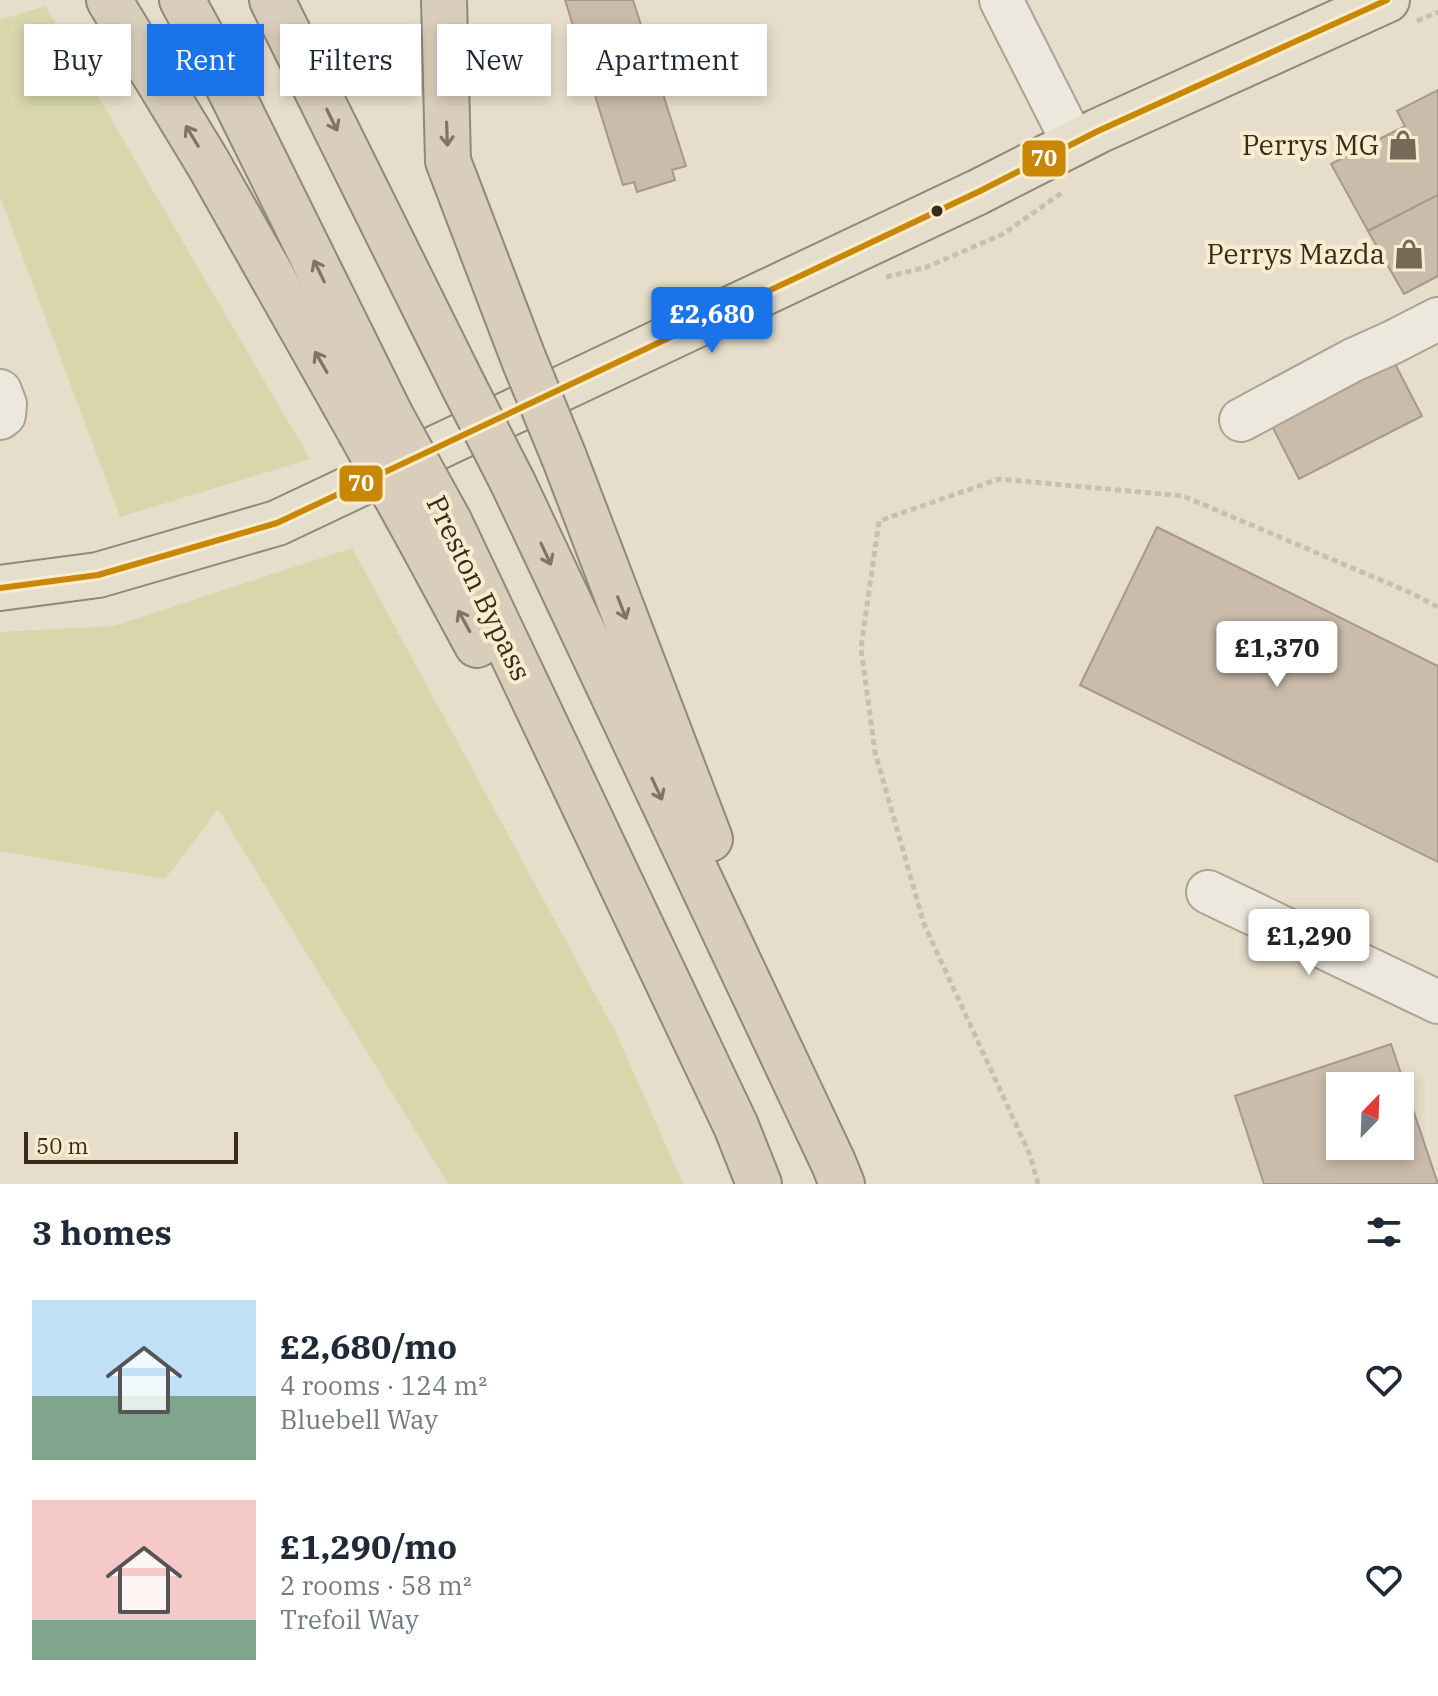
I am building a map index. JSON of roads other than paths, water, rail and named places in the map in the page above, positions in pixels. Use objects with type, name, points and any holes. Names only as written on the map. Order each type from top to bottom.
[{"type":"highway","points":[[109,0],[208,163],[375,423],[433,529],[716,1083],[759,1184]]},
{"type":"highway","points":[[182,0],[217,64],[375,423]]},
{"type":"highway","points":[[272,0],[513,483],[838,1173]]},
{"type":"highway","points":[[444,0],[448,161],[838,1173]]},
{"type":"main road","points":[[0,588],[98,575],[277,523],[964,199],[1074,144],[1387,0]]},
{"type":"street","points":[[1001,0],[1074,144]]},
{"type":"street","points":[[1241,420],[1438,319]]},
{"type":"street","points":[[0,391],[5,404],[4,415],[0,418]]},
{"type":"street","points":[[1208,892],[1438,1002]]},
{"type":"place","name":"Perrys MG","points":[[1403,145]]},
{"type":"place","name":"Perrys Mazda","points":[[1409,254]]}]
